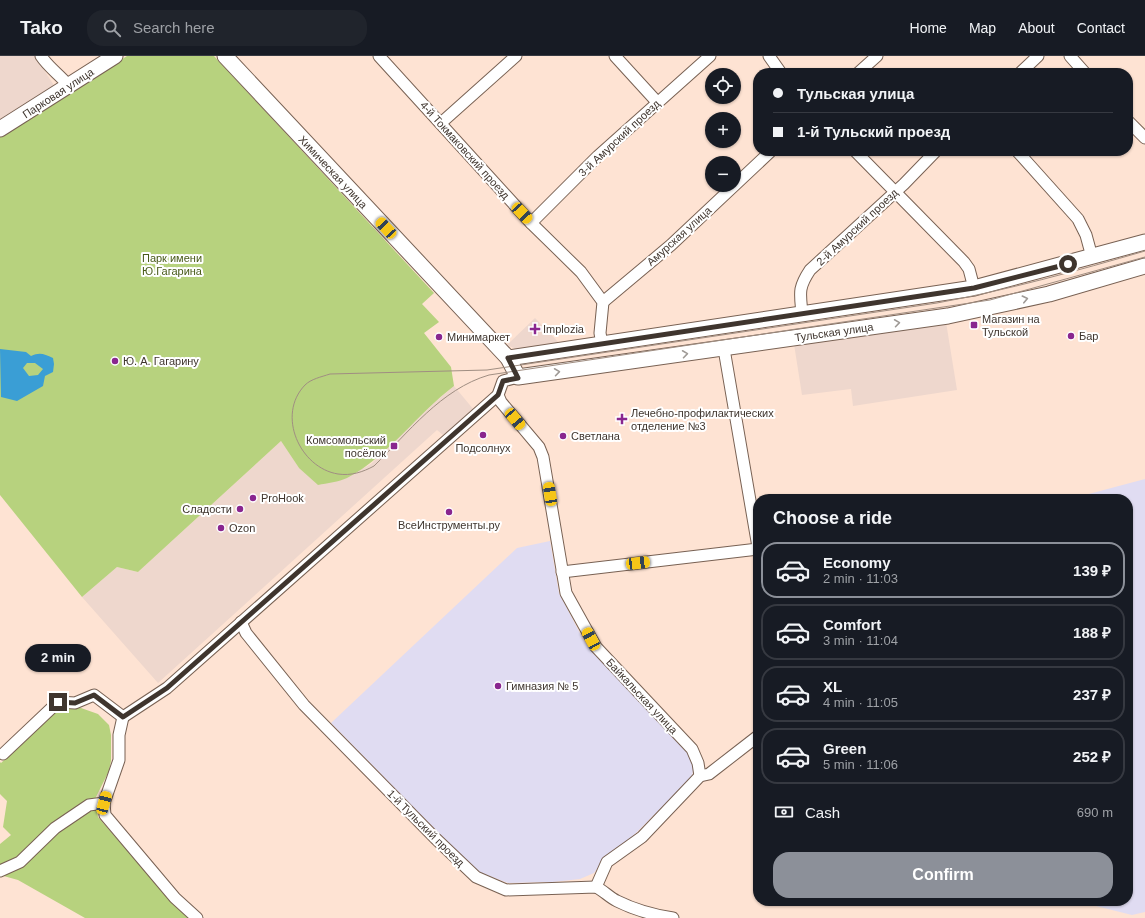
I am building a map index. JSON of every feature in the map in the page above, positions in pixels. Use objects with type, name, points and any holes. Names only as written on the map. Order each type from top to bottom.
[{"type":"street","points":[[41,56],[50,69],[58,74],[68,85]]},
{"type":"street","name":"Парковая улица","points":[[0,129],[115,56]]},
{"type":"street","name":"Химическая улица","points":[[225,56],[508,358]]},
{"type":"street","name":"4-й Токмаковский проезд","points":[[380,56],[532,223],[581,272],[603,302]]},
{"type":"street","points":[[441,123],[516,56]]},
{"type":"street","points":[[615,56],[657,102]]},
{"type":"street","name":"3-й Амурский проезд","points":[[532,223],[598,156],[710,56]]},
{"type":"street","points":[[769,56],[777,68]]},
{"type":"street","points":[[864,68],[877,56]]},
{"type":"street","points":[[1025,68],[1038,56]]},
{"type":"street","points":[[1070,56],[1081,68]]},
{"type":"street","points":[[1133,126],[1145,138]]},
{"type":"street","name":"Амурская улица","points":[[603,302],[671,245],[767,156]]},
{"type":"street","points":[[861,156],[964,262],[969,269],[974,288]]},
{"type":"street","name":"2-й Амурский проезд","points":[[802,313],[800,296],[801,284],[810,270],[895,192],[931,156]]},
{"type":"street","points":[[1021,156],[1078,219],[1086,234],[1092,257]]},
{"type":"street","name":"Тульская улица","points":[[508,358],[974,288],[1145,242]]},
{"type":"street","name":"Тульская улица","points":[[123,717],[167,688],[498,395],[503,381],[973,311],[1049,294],[1145,266]]},
{"type":"street","points":[[602,344],[600,333],[603,302]]},
{"type":"street","points":[[724,348],[753,519]]},
{"type":"street","points":[[508,358],[518,378]]},
{"type":"street","name":"Байкальская улица","points":[[498,395],[501,402],[538,447],[543,457],[566,593],[591,639],[692,749],[698,763],[700,776]]},
{"type":"street","points":[[562,572],[753,549]]},
{"type":"street","name":"1-й Тульский проезд","points":[[241,622],[246,633],[304,705],[440,844],[476,877],[506,890],[596,887]]},
{"type":"street","points":[[3,754],[58,702],[75,703],[94,695],[123,717],[119,735],[119,760],[104,803],[105,814],[175,898],[197,918]]},
{"type":"street","points":[[673,918],[646,916],[615,900],[606,892],[596,887],[607,862],[642,837],[700,776],[709,774],[753,740]]},
{"type":"street","points":[[0,872],[20,862],[55,828],[89,805],[104,803]]},
{"type":"shaded area","points":[[0,56],[35,56],[55,87],[0,122]]},
{"type":"shaded area","points":[[535,318],[562,346],[521,351],[507,345]]},
{"type":"shaded area","points":[[946,322],[957,390],[853,406],[851,389],[802,395],[794,344]]},
{"type":"shaded area","points":[[454,386],[474,410],[443,435],[437,430],[158,683],[82,597],[117,567],[138,572],[281,441],[299,468],[360,470],[371,464],[435,402]]},
{"type":"shaded area","points":[[1145,479],[1145,912],[1132,915],[1096,906],[1133,906],[1133,494],[1089,494]]},
{"type":"shaded area","name":"Гимназия № 5","points":[[550,541],[559,593],[584,641],[690,753],[694,764],[692,777],[632,837],[604,859],[594,873],[580,879],[553,882],[508,883],[479,872],[470,865],[331,723],[517,548]]},
{"type":"green space","name":"Парк имени Ю.Гагарина","points":[[127,56],[214,56],[434,293],[422,304],[439,322],[424,333],[451,367],[454,386],[428,409],[390,447],[362,469],[347,478],[318,485],[299,468],[281,441],[138,572],[117,567],[82,597],[0,495],[0,137]]},
{"type":"green space","points":[[63,705],[81,708],[98,714],[109,725],[111,735],[111,761],[109,771],[95,799],[98,817],[171,901],[190,918],[85,918],[18,880],[0,875],[0,844],[11,835],[3,827],[7,801],[0,794],[0,762],[1,763]]},
{"type":"water","points":[[0,349],[26,352],[31,356],[42,354],[53,358],[53,372],[45,376],[43,386],[17,401],[1,397]],"holes":[[[27,363],[35,363],[43,369],[38,375],[29,376],[23,368]]]},
{"type":"tram line","points":[[1145,251],[1042,280],[937,303],[487,370],[330,374],[313,380],[305,385],[297,397],[293,411],[293,425],[296,438],[303,451],[313,462],[324,470],[338,474],[352,474],[374,466],[426,413],[440,401],[456,390],[489,375],[990,300],[1145,257]]},
{"type":"place","name":"Магазин на Тульской","points":[[974,325]]},
{"type":"place","name":"Implozia","points":[[535,329]]},
{"type":"place","name":"Бар","points":[[1071,336]]},
{"type":"place","name":"Минимаркет","points":[[439,337]]},
{"type":"place","name":"Ю. А. Гагарину","points":[[115,361]]},
{"type":"place","name":"Лечебно-профилактических отделение №3","points":[[622,419]]},
{"type":"place","name":"Подсолнух","points":[[483,435]]},
{"type":"place","name":"Светлана","points":[[563,436]]},
{"type":"place","name":"Комсомольский посёлок","points":[[394,446]]},
{"type":"place","name":"ProHook","points":[[253,498]]},
{"type":"place","name":"Сладости","points":[[240,509]]},
{"type":"place","name":"ВсеИнструменты.ру","points":[[449,512]]},
{"type":"place","name":"Ozon","points":[[221,528]]},
{"type":"place","name":"Гимназия № 5","points":[[498,686]]},
{"type":"route","points":[[58,702],[75,703],[94,695],[123,717],[167,688],[498,395],[499,388],[503,381],[518,378],[508,358],[974,288],[1068,264]]}]
